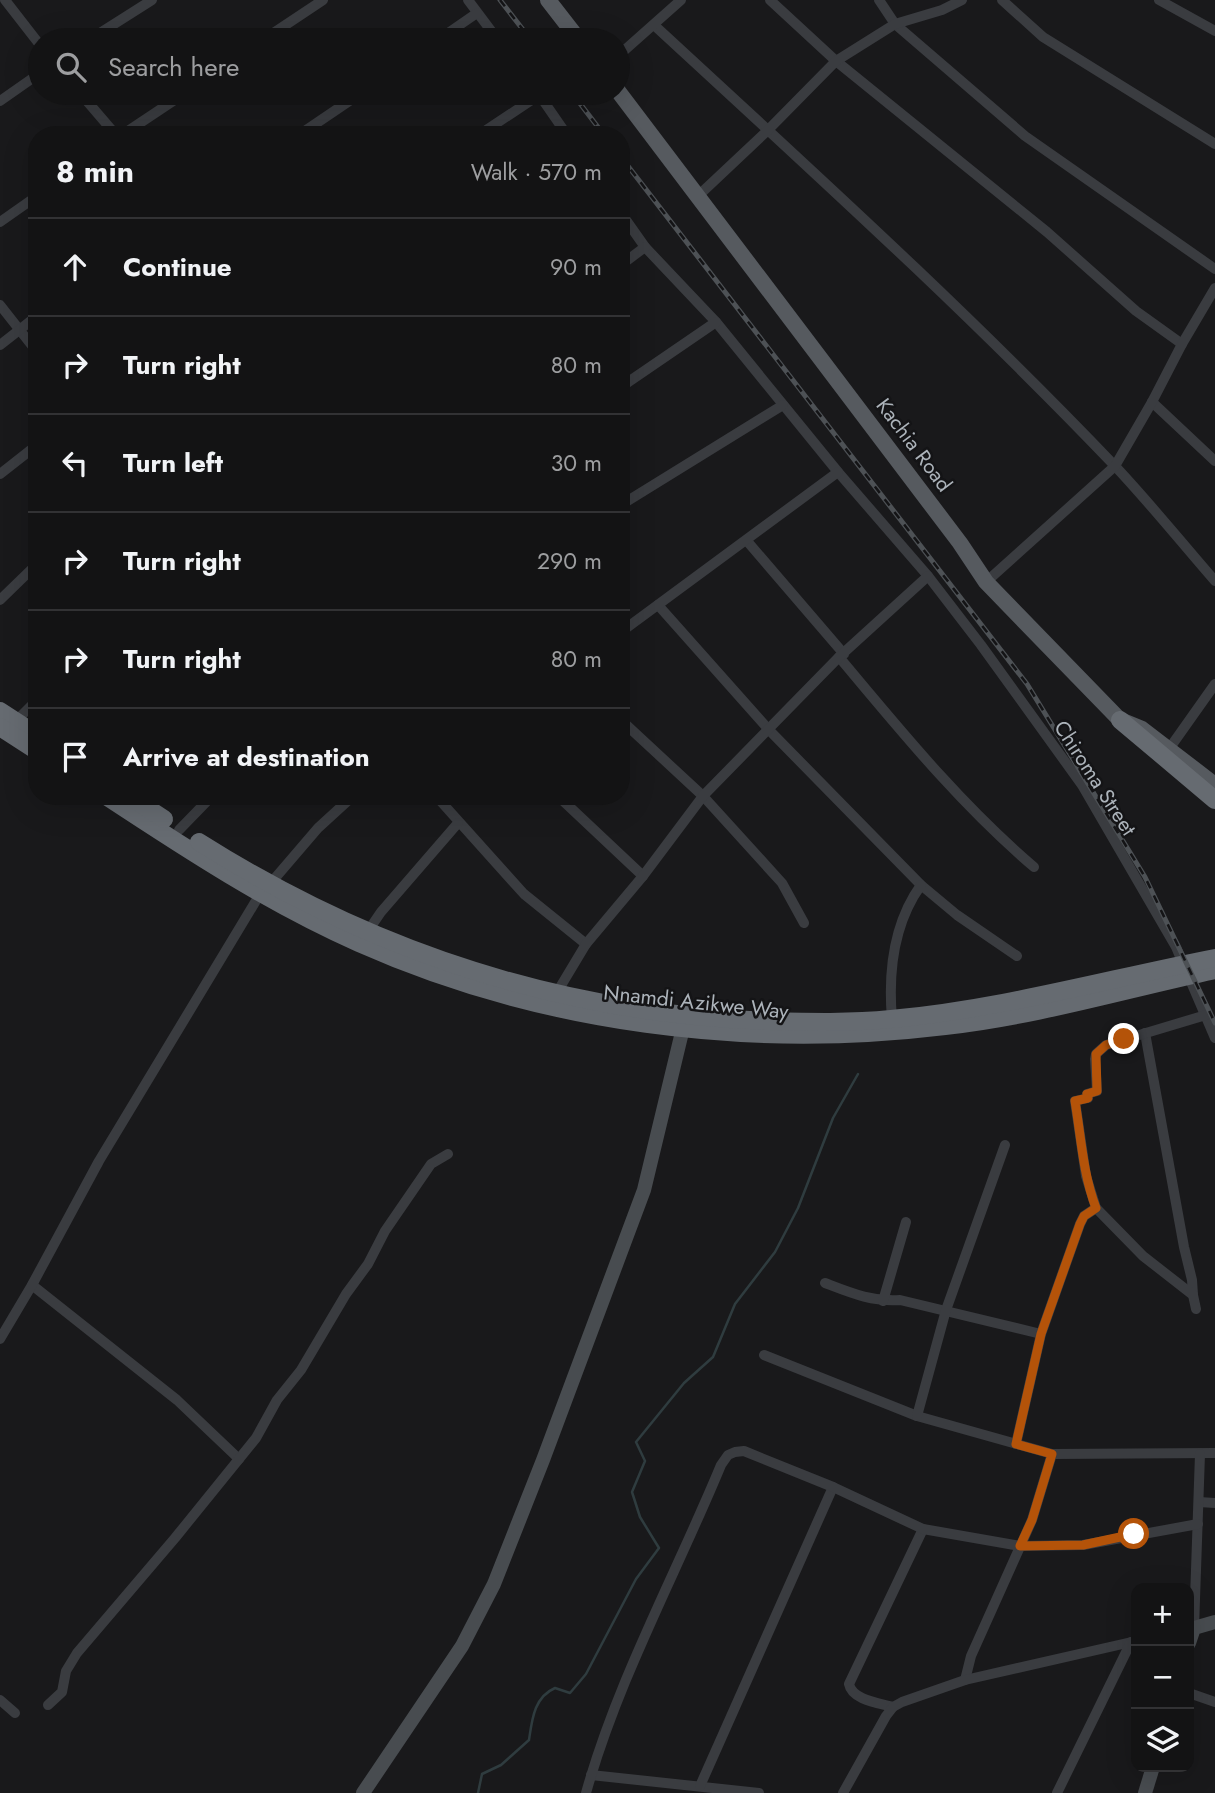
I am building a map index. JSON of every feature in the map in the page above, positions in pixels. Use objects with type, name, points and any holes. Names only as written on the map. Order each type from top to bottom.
[{"type":"highway","points":[[0,710],[8,724],[28,743]]},
{"type":"highway","points":[[1120,720],[1215,800]]},
{"type":"highway","points":[[8,724],[28,732]]},
{"type":"highway","name":"Nnamdi Azikwe Way","points":[[121,805],[359,943],[473,985],[584,1013],[683,1028],[776,1035],[909,1030],[1007,1016],[1180,972]]},
{"type":"highway","name":"Nnamdi Azikwe Way","points":[[142,805],[265,889],[368,932],[443,962],[515,985],[664,1014],[815,1023],[892,1019],[1007,1003],[1204,968],[1215,958]]},
{"type":"main road","points":[[548,0],[570,28]]},
{"type":"main road","name":"Kachia Road","points":[[629,105],[960,543],[986,582],[1120,720],[1142,729],[1215,785]]},
{"type":"street","points":[[5,0],[28,30]]},
{"type":"street","points":[[108,28],[152,0]]},
{"type":"street","points":[[281,28],[323,0]]},
{"type":"street","points":[[468,0],[489,28]]},
{"type":"street","points":[[630,45],[681,0]]},
{"type":"street","points":[[770,0],[836,61],[1047,232],[1136,311],[1182,344]]},
{"type":"street","points":[[879,0],[895,24],[1025,136],[1215,269]]},
{"type":"street","points":[[698,196],[768,131],[836,61],[895,24],[942,10],[962,0]]},
{"type":"street","points":[[1002,0],[1043,37],[1215,144]]},
{"type":"street","points":[[1159,0],[1215,31]]},
{"type":"street","points":[[455,28],[477,13]]},
{"type":"street","points":[[654,24],[895,247],[1115,466],[1215,581]]},
{"type":"street","points":[[0,101],[28,81]]},
{"type":"street","points":[[90,105],[108,126]]},
{"type":"street","points":[[136,126],[167,105]]},
{"type":"street","points":[[312,126],[343,105]]},
{"type":"street","points":[[492,126],[522,105]]},
{"type":"street","points":[[546,105],[561,126]]},
{"type":"street","points":[[0,222],[28,202]]},
{"type":"street","name":"Chiroma Street","points":[[630,226],[645,247],[716,322],[838,472],[928,576],[1082,785],[1176,947],[1215,1038]]},
{"type":"street","points":[[630,258],[645,247]]},
{"type":"street","points":[[986,582],[1115,466],[1215,288]]},
{"type":"street","points":[[0,305],[28,341]]},
{"type":"street","points":[[0,345],[28,322]]},
{"type":"street","points":[[630,381],[716,322]]},
{"type":"street","points":[[1152,402],[1215,461]]},
{"type":"street","points":[[630,499],[783,405]]},
{"type":"street","points":[[0,474],[28,452]]},
{"type":"street","points":[[630,625],[838,472]]},
{"type":"street","points":[[747,541],[917,751],[1001,838],[1034,867]]},
{"type":"street","points":[[0,600],[28,573]]},
{"type":"street","points":[[555,994],[586,944],[643,876],[703,796],[841,656],[928,576]]},
{"type":"street","points":[[658,605],[770,731],[921,885],[957,915],[1017,956]]},
{"type":"street","points":[[1169,749],[1215,684]]},
{"type":"street","points":[[8,724],[28,707]]},
{"type":"street","points":[[630,728],[703,796],[782,883],[804,923]]},
{"type":"street","points":[[180,830],[204,805]]},
{"type":"street","points":[[0,1339],[99,1161],[265,889],[318,828],[343,805]]},
{"type":"street","points":[[443,805],[524,894],[586,944]]},
{"type":"street","points":[[568,805],[643,876]]},
{"type":"street","points":[[368,932],[381,912],[458,823]]},
{"type":"street","points":[[892,1019],[890,995],[893,952],[911,899],[921,885]]},
{"type":"street","points":[[1193,1295],[1143,1256],[1096,1208],[1084,1166],[1075,1101],[1088,1098],[1087,1094],[1097,1091],[1095,1059],[1099,1050],[1106,1045],[1206,1015]]},
{"type":"street","points":[[363,1793],[462,1646],[494,1584],[644,1190],[683,1028]]},
{"type":"street","points":[[1145,1033],[1196,1309]]},
{"type":"street","points":[[917,1416],[946,1310],[1005,1145]]},
{"type":"street","points":[[48,1705],[62,1692],[66,1671],[77,1653],[261,1430],[277,1400],[301,1370],[346,1294],[368,1264],[384,1231],[430,1164],[448,1154]]},
{"type":"street","points":[[1016,1444],[1041,1334],[1080,1224],[1084,1216],[1096,1208]]},
{"type":"street","points":[[883,1301],[906,1222]]},
{"type":"street","points":[[825,1283],[865,1298],[900,1300],[1041,1334]]},
{"type":"street","points":[[32,1285],[177,1400],[239,1459]]},
{"type":"street","points":[[764,1354],[917,1416],[1052,1454],[1215,1454]]},
{"type":"street","points":[[586,1793],[634,1660],[721,1465],[728,1455],[744,1451],[923,1530],[1020,1546],[1083,1545],[1198,1524]]},
{"type":"street","points":[[965,1680],[971,1656],[1032,1520],[1052,1454]]},
{"type":"street","points":[[1194,1583],[1200,1454]]},
{"type":"street","points":[[700,1786],[833,1488]]},
{"type":"street","points":[[1199,1502],[1215,1503]]},
{"type":"street","points":[[893,1707],[855,1695],[849,1689],[849,1684],[923,1530]]},
{"type":"street","points":[[1194,1627],[1215,1622]]},
{"type":"street","points":[[843,1793],[886,1716],[893,1707],[902,1702],[965,1680],[1131,1643]]},
{"type":"street","points":[[1057,1793],[1132,1646]]},
{"type":"street","points":[[1194,1695],[1215,1702]]},
{"type":"street","points":[[0,1700],[15,1713]]},
{"type":"street","points":[[1145,1793],[1151,1772]]},
{"type":"street","points":[[592,1775],[759,1793]]},
{"type":"waterway","points":[[478,1793],[482,1774],[501,1765],[529,1740],[535,1710],[542,1697],[555,1688],[570,1693],[586,1674],[636,1579],[659,1548],[640,1517],[632,1492],[645,1461],[636,1442],[684,1383],[713,1357],[735,1304],[775,1252],[798,1208],[833,1118],[858,1074]]},
{"type":"railway","points":[[500,0],[522,28]]},
{"type":"railway","points":[[581,105],[597,126]]},
{"type":"railway","points":[[630,169],[1027,684],[1145,877],[1215,1023]]},
{"type":"route","points":[[1124,1039],[1106,1045],[1096,1054],[1097,1091],[1087,1094],[1088,1098],[1075,1101],[1083,1147],[1082,1156],[1096,1208],[1084,1216],[1080,1224],[1041,1334],[1016,1444],[1052,1454],[1032,1520],[1020,1546],[1083,1545],[1134,1534]]}]
